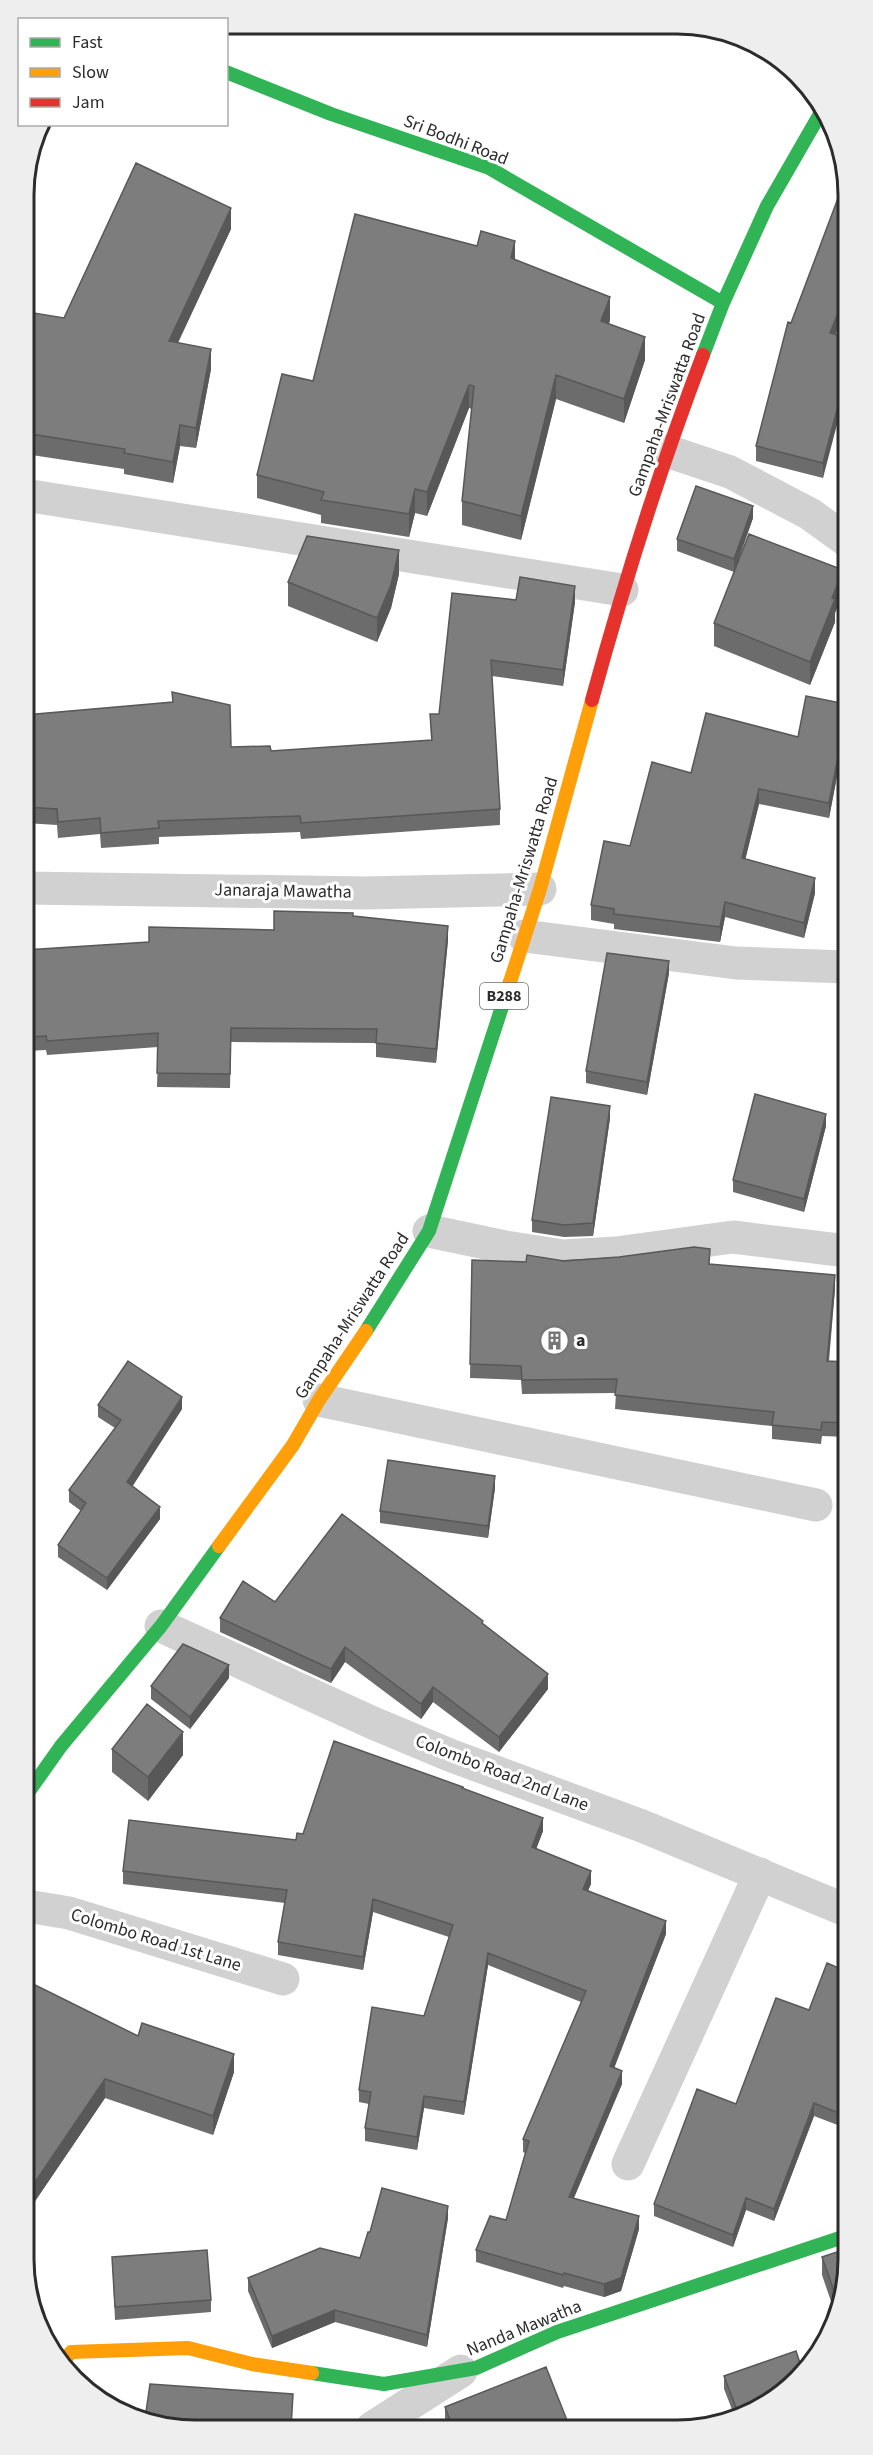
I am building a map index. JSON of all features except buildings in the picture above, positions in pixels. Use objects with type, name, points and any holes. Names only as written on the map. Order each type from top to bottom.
[{"type":"main road","name":"Sri Bodhi Road","points":[[228,73],[331,114],[489,168],[723,303]]},
{"type":"main road","name":"Gampaha-Mriswatta Road","points":[[34,1784],[61,1746],[161,1626],[293,1445],[319,1400],[370,1325],[429,1231],[540,889],[622,590],[667,451],[723,303],[766,206],[818,117]]},
{"type":"main road","name":"Nanda Mawatha","points":[[67,2357],[71,2352],[188,2348],[252,2364],[384,2385],[476,2368],[557,2332],[838,2239]]},
{"type":"street","points":[[667,451],[730,472],[810,514],[838,534]]},
{"type":"street","points":[[35,497],[622,590]]},
{"type":"street","name":"Janaraja Mawatha","points":[[35,888],[364,893],[540,889]]},
{"type":"street","points":[[524,936],[736,963],[838,967]]},
{"type":"street","points":[[429,1231],[563,1257],[616,1253],[733,1237],[838,1250]]},
{"type":"street","points":[[319,1400],[816,1505]]},
{"type":"street","name":"Colombo Road 2nd Lane","points":[[161,1626],[442,1752],[642,1826],[838,1907]]},
{"type":"street","points":[[627,2164],[760,1874]]},
{"type":"street","name":"Colombo Road 1st Lane","points":[[34,1907],[69,1913],[283,1979]]},
{"type":"street","points":[[384,2420],[461,2371]]},
{"type":"traffic: fast","points":[[228,73],[331,114],[489,168],[723,303]]},
{"type":"traffic: fast","points":[[703,355],[723,303],[767,206],[818,117]]},
{"type":"traffic: fast","points":[[366,1331],[429,1231],[510,982]]},
{"type":"traffic: fast","points":[[34,1784],[61,1746],[161,1626],[219,1546]]},
{"type":"traffic: fast","points":[[312,2373],[384,2384],[476,2368],[557,2332],[838,2239]]},
{"type":"traffic: slow","points":[[510,982],[540,889],[592,700]]},
{"type":"traffic: slow","points":[[219,1546],[293,1445],[319,1400],[366,1331]]},
{"type":"traffic: slow","points":[[67,2357],[71,2352],[188,2348],[252,2364],[312,2373]]},
{"type":"traffic: jam","points":[[592,700],[643,526],[703,355]]},
{"type":"place","name":"a","points":[[555,1340]]}]
